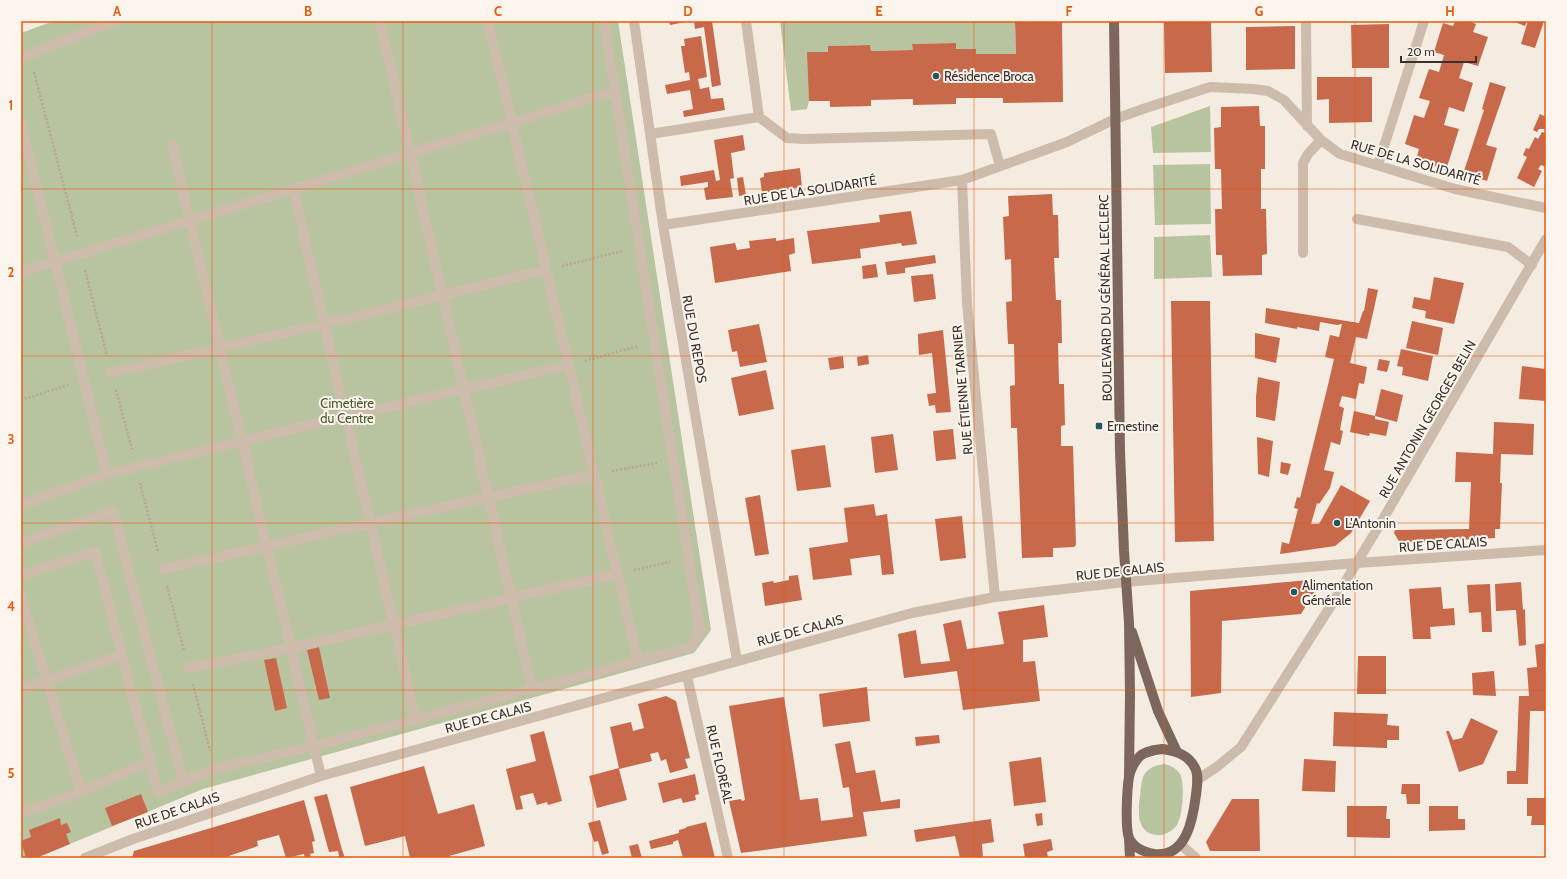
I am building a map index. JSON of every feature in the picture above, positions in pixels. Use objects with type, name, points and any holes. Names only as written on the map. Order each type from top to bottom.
[{"type":"main road","name":"BOULEVARD DU GÉNÉRAL LECLERC","points":[[1114,21],[1120,452],[1125,582],[1129,623],[1129,776]]},
{"type":"main road","name":"BOULEVARD DU GÉNÉRAL LECLERC","points":[[1129,623],[1158,711],[1177,752]]},
{"type":"main road","points":[[1129,838],[1134,845],[1147,852],[1161,856],[1180,844],[1188,831],[1193,818],[1197,780],[1197,771],[1185,755],[1163,749],[1146,752],[1136,762],[1129,776],[1126,829],[1129,838],[1130,858]]},
{"type":"street","points":[[25,56],[115,21]]},
{"type":"street","points":[[380,21],[532,689]]},
{"type":"street","points":[[488,21],[638,661]]},
{"type":"street","points":[[21,575],[95,552],[158,792],[214,769],[314,746],[416,720],[692,647],[700,631],[604,21]]},
{"type":"street","name":"RUE DU REPOS","points":[[634,21],[663,225],[737,661]]},
{"type":"street","points":[[746,21],[759,117],[787,138],[804,139],[991,134],[1000,166]]},
{"type":"street","points":[[1306,21],[1307,126]]},
{"type":"street","points":[[1378,165],[1424,21]]},
{"type":"street","name":"RUE DE LA SOLIDARITÉ","points":[[663,225],[962,180],[1067,142],[1115,119],[1210,87],[1247,88],[1268,92],[1284,100],[1321,140],[1340,154],[1455,189],[1546,208]]},
{"type":"street","points":[[21,272],[615,91]]},
{"type":"street","points":[[650,134],[759,117]]},
{"type":"street","points":[[21,124],[107,474]]},
{"type":"street","points":[[1303,253],[1303,163],[1308,154],[1321,140]]},
{"type":"street","points":[[172,145],[321,776]]},
{"type":"street","name":"RUE ÉTIENNE TARNIER","points":[[962,180],[967,303],[995,597]]},
{"type":"street","points":[[293,189],[416,720]]},
{"type":"street","points":[[1357,219],[1508,247],[1532,265]]},
{"type":"street","name":"RUE ANTONIN GEORGES BELIN","points":[[1197,780],[1218,766],[1241,747],[1357,563],[1532,265],[1546,238]]},
{"type":"street","points":[[112,373],[324,324],[546,270]]},
{"type":"street","points":[[21,505],[107,474],[463,388],[569,365]]},
{"type":"street","points":[[163,569],[267,547],[488,496],[594,475]]},
{"type":"street","points":[[21,543],[113,511],[183,781]]},
{"type":"street","name":"RUE DE CALAIS","points":[[85,858],[133,839],[321,776],[912,613],[995,597],[1125,582],[1357,563],[1546,550]]},
{"type":"street","points":[[188,668],[291,648],[617,574]]},
{"type":"street","points":[[21,597],[81,792]]},
{"type":"street","points":[[21,689],[122,655]]},
{"type":"street","name":"RUE FLORÉAL","points":[[687,676],[728,858]]},
{"type":"street","points":[[21,813],[81,792],[150,761]]},
{"type":"street","points":[[1180,844],[1196,858]]},
{"type":"path","points":[[25,56],[81,254],[214,769]]},
{"type":"path","points":[[546,270],[639,247]]},
{"type":"path","points":[[569,365],[654,342]]},
{"type":"path","points":[[21,400],[84,380]]},
{"type":"path","points":[[594,475],[673,460]]},
{"type":"path","points":[[617,574],[688,558]]},
{"type":"green space","name":"Cimetière du Centre","points":[[54,21],[618,21],[711,630],[694,653],[203,789],[36,858],[21,858],[21,33]]},
{"type":"green space","points":[[780,21],[1015,21],[1016,54],[976,54],[956,49],[956,43],[913,44],[913,50],[871,51],[870,45],[828,46],[828,52],[808,52],[809,101],[807,109],[791,111]]},
{"type":"green space","points":[[1210,106],[1211,152],[1153,153],[1151,127]]},
{"type":"green space","points":[[1210,164],[1211,224],[1155,225],[1153,165]]},
{"type":"green space","points":[[1210,235],[1212,277],[1154,279],[1154,237]]},
{"type":"green space","points":[[1165,764],[1177,770],[1182,778],[1182,807],[1177,825],[1165,834],[1157,835],[1145,830],[1142,826],[1139,814],[1139,802],[1144,775],[1153,767]]},
{"type":"building","points":[[669,21],[685,21],[685,22],[670,25]]},
{"type":"building","points":[[694,21],[712,21],[721,85],[712,87],[704,27],[695,29]]},
{"type":"building","name":"Résidence Broca","points":[[1015,21],[1062,21],[1063,102],[1003,103],[1003,98],[956,98],[956,104],[913,105],[913,99],[871,100],[871,106],[830,107],[830,101],[809,101],[807,52],[828,52],[828,46],[870,45],[871,51],[913,50],[912,44],[956,43],[956,49],[976,49],[976,54],[1016,54]]},
{"type":"building","points":[[1164,21],[1211,21],[1212,72],[1165,73]]},
{"type":"building","points":[[1455,21],[1468,21],[1476,24],[1473,32],[1488,37],[1478,66],[1464,62],[1459,78],[1473,83],[1464,112],[1449,107],[1444,125],[1459,129],[1446,170],[1416,160],[1419,149],[1405,144],[1414,115],[1424,118],[1430,101],[1419,98],[1429,69],[1439,72],[1444,55],[1434,52],[1443,23],[1453,26]]},
{"type":"building","points":[[1512,21],[1527,21],[1525,26]]},
{"type":"building","points":[[1528,21],[1544,21],[1535,48],[1521,44]]},
{"type":"building","points":[[1389,24],[1389,68],[1352,68],[1351,25]]},
{"type":"building","points":[[1295,26],[1295,69],[1246,70],[1246,27]]},
{"type":"building","points":[[701,36],[707,77],[698,79],[700,89],[709,87],[711,99],[723,98],[725,110],[684,117],[683,111],[693,109],[690,90],[667,94],[665,85],[690,80],[689,72],[685,73],[681,46],[685,46],[684,39]]},
{"type":"building","points":[[1317,77],[1372,77],[1372,122],[1329,123],[1329,99],[1317,100]]},
{"type":"building","points":[[1490,82],[1506,87],[1486,145],[1497,148],[1487,181],[1463,174],[1484,110],[1482,109]]},
{"type":"building","points":[[1259,106],[1260,126],[1265,126],[1265,169],[1261,169],[1261,209],[1266,209],[1267,254],[1262,255],[1262,275],[1223,276],[1222,255],[1216,255],[1215,209],[1222,209],[1221,169],[1215,169],[1214,128],[1221,127],[1221,107]]},
{"type":"building","points":[[1540,114],[1546,117],[1546,129],[1539,129],[1537,132],[1533,130]]},
{"type":"building","points":[[1542,132],[1546,133],[1546,167],[1541,165],[1538,169],[1542,171],[1534,187],[1517,178],[1527,157],[1523,155],[1526,148],[1529,149],[1535,137],[1538,139]]},
{"type":"building","points":[[743,135],[745,150],[731,153],[734,178],[730,179],[733,197],[706,200],[704,188],[708,187],[708,182],[681,186],[680,176],[714,170],[716,181],[720,180],[714,140]]},
{"type":"building","points":[[800,168],[802,187],[762,193],[760,178],[764,177],[764,173]]},
{"type":"building","points":[[743,177],[746,195],[739,196],[737,178]]},
{"type":"building","points":[[1052,194],[1053,215],[1058,215],[1059,258],[1054,258],[1056,300],[1061,300],[1062,343],[1058,343],[1059,384],[1064,384],[1065,425],[1061,426],[1061,446],[1073,446],[1076,545],[1074,547],[1053,548],[1053,557],[1022,558],[1017,428],[1011,428],[1010,386],[1015,385],[1014,344],[1008,344],[1006,302],[1012,301],[1011,259],[1005,260],[1003,217],[1009,216],[1008,196]]},
{"type":"building","points":[[911,211],[917,244],[902,246],[901,243],[860,249],[861,258],[812,264],[807,231],[880,222],[879,215]]},
{"type":"building","points":[[776,238],[776,241],[794,238],[795,253],[789,255],[791,271],[715,283],[710,247],[735,243],[737,250],[750,248],[749,241]]},
{"type":"building","points":[[935,255],[936,263],[905,268],[905,273],[887,275],[885,262]]},
{"type":"building","points":[[876,264],[878,277],[863,279],[862,266]]},
{"type":"building","points":[[933,274],[936,299],[914,302],[911,276]]},
{"type":"building","points":[[1434,277],[1464,283],[1454,324],[1425,318],[1426,311],[1412,308],[1414,297],[1430,300]]},
{"type":"building","points":[[1368,288],[1378,290],[1367,339],[1356,337],[1350,363],[1367,367],[1364,384],[1359,383],[1356,399],[1342,396],[1339,406],[1344,408],[1340,430],[1343,431],[1340,445],[1331,442],[1324,470],[1334,472],[1330,488],[1319,504],[1317,503],[1311,524],[1319,524],[1341,485],[1370,501],[1351,533],[1335,546],[1280,554],[1282,542],[1289,544],[1298,509],[1294,508],[1297,497],[1300,498],[1334,359],[1325,357],[1330,335],[1339,337],[1342,324],[1337,325],[1320,322],[1319,331],[1297,327],[1297,329],[1265,323],[1266,308],[1359,323],[1364,311]]},
{"type":"building","points":[[1171,301],[1210,301],[1214,541],[1175,542]]},
{"type":"building","points":[[1412,321],[1443,328],[1438,355],[1406,348]]},
{"type":"building","points":[[759,324],[767,362],[740,367],[737,351],[732,352],[728,330]]},
{"type":"building","points":[[943,330],[951,412],[936,413],[935,405],[929,406],[927,394],[936,393],[932,353],[919,355],[918,334]]},
{"type":"building","points":[[1255,333],[1280,338],[1276,363],[1255,358]]},
{"type":"building","points":[[1401,349],[1433,356],[1428,381],[1402,375],[1403,367],[1397,366]]},
{"type":"building","points":[[868,355],[869,364],[858,366],[857,357]]},
{"type":"building","points":[[843,356],[844,368],[830,370],[828,358]]},
{"type":"building","points":[[1379,359],[1390,361],[1387,372],[1377,370]]},
{"type":"building","points":[[1522,366],[1546,369],[1546,401],[1519,399]]},
{"type":"building","points":[[766,370],[774,409],[739,416],[731,378]]},
{"type":"building","points":[[1258,377],[1280,382],[1275,421],[1256,417]]},
{"type":"building","points":[[1381,389],[1403,395],[1397,422],[1375,416]]},
{"type":"building","points":[[1354,411],[1375,416],[1375,419],[1389,422],[1386,436],[1370,433],[1369,436],[1350,432]]},
{"type":"building","points":[[1494,422],[1534,424],[1533,455],[1501,454],[1500,483],[1502,483],[1500,529],[1495,529],[1495,538],[1400,543],[1394,533],[1395,530],[1469,529],[1471,482],[1455,482],[1456,452],[1493,454]]},
{"type":"building","points":[[953,429],[956,459],[936,461],[933,431]]},
{"type":"building","points":[[893,434],[898,470],[875,473],[871,437]]},
{"type":"building","points":[[1257,437],[1273,441],[1269,477],[1258,474]]},
{"type":"building","points":[[825,445],[831,487],[797,491],[791,450]]},
{"type":"building","points":[[1281,462],[1291,464],[1288,475],[1280,473]]},
{"type":"building","points":[[760,495],[769,554],[755,556],[745,498]]},
{"type":"building","points":[[874,504],[876,516],[887,514],[894,574],[882,575],[880,555],[850,559],[852,575],[813,580],[809,548],[848,542],[844,508]]},
{"type":"building","points":[[962,516],[966,558],[940,561],[935,519]]},
{"type":"building","points":[[798,575],[802,600],[765,606],[762,583],[773,581],[774,583],[789,580],[789,576]]},
{"type":"building","points":[[1309,580],[1315,591],[1301,614],[1222,621],[1221,693],[1191,697],[1190,591]]},
{"type":"building","points":[[1521,582],[1523,610],[1525,609],[1526,645],[1519,646],[1516,610],[1496,611],[1495,584]]},
{"type":"building","points":[[1490,584],[1492,632],[1482,632],[1481,612],[1469,613],[1467,585]]},
{"type":"building","points":[[1441,587],[1443,609],[1454,608],[1455,625],[1430,627],[1431,639],[1413,639],[1409,589]]},
{"type":"building","points":[[1044,605],[1048,637],[1023,640],[1023,662],[1035,661],[1040,701],[963,710],[957,671],[904,678],[898,634],[916,630],[921,664],[950,661],[943,624],[961,620],[967,649],[1004,644],[998,612]]},
{"type":"building","points":[[1546,643],[1546,711],[1530,711],[1528,784],[1507,784],[1507,771],[1516,771],[1519,696],[1529,696],[1527,668],[1537,667],[1535,645]]},
{"type":"building","points":[[319,647],[330,698],[319,700],[307,650]]},
{"type":"building","points":[[1358,656],[1386,656],[1386,694],[1357,694]]},
{"type":"building","points":[[276,658],[287,708],[275,711],[264,660]]},
{"type":"building","points":[[1494,671],[1496,696],[1473,695],[1472,673]]},
{"type":"building","points":[[867,687],[870,721],[823,727],[819,694]]},
{"type":"building","points":[[666,696],[676,701],[690,758],[685,759],[688,768],[670,773],[666,759],[661,761],[658,752],[650,754],[652,761],[619,769],[627,800],[597,808],[589,776],[619,768],[610,727],[631,722],[633,731],[644,728],[638,704]]},
{"type":"building","points":[[784,697],[800,800],[818,798],[821,821],[853,817],[849,787],[843,788],[835,744],[850,741],[856,773],[875,770],[881,802],[900,799],[900,808],[863,812],[867,836],[741,853],[729,801],[741,799],[742,801],[745,800],[729,706]]},
{"type":"building","points":[[1334,712],[1388,714],[1387,725],[1399,726],[1399,740],[1387,740],[1387,748],[1333,746]]},
{"type":"building","points":[[1471,718],[1498,731],[1483,764],[1459,772],[1446,731],[1449,731],[1453,740],[1462,738]]},
{"type":"building","points":[[544,731],[562,801],[548,805],[547,802],[537,805],[533,793],[520,796],[523,809],[516,810],[506,769],[536,761],[530,735]]},
{"type":"building","points":[[939,735],[940,743],[916,746],[915,737]]},
{"type":"building","points":[[1041,757],[1046,802],[1014,806],[1009,762]]},
{"type":"building","points":[[1304,759],[1336,761],[1335,792],[1302,791]]},
{"type":"building","points":[[424,766],[438,814],[474,804],[485,846],[449,856],[450,858],[410,858],[405,836],[365,846],[350,787]]},
{"type":"building","points":[[695,774],[699,794],[695,795],[696,800],[683,803],[681,798],[663,803],[658,783]]},
{"type":"building","points":[[1402,784],[1420,784],[1420,804],[1407,804],[1406,794],[1401,794]]},
{"type":"building","points":[[141,794],[148,812],[112,826],[105,808]]},
{"type":"building","points":[[327,794],[345,858],[335,858],[339,856],[338,851],[329,852],[314,797]]},
{"type":"building","points":[[1527,798],[1546,798],[1546,825],[1531,825],[1532,816],[1527,816]]},
{"type":"building","points":[[1232,799],[1259,799],[1260,851],[1210,851],[1206,842]]},
{"type":"building","points":[[304,800],[315,841],[312,842],[314,853],[310,854],[311,858],[305,858],[304,854],[286,858],[279,835],[257,841],[258,846],[223,858],[132,858],[134,851]]},
{"type":"building","points":[[1347,806],[1387,806],[1386,819],[1390,819],[1390,838],[1347,837]]},
{"type":"building","points":[[1429,806],[1458,806],[1458,819],[1465,819],[1465,830],[1429,831]]},
{"type":"building","points":[[1042,813],[1043,825],[1037,826],[1035,814]]},
{"type":"building","points":[[60,818],[61,825],[67,823],[71,832],[66,834],[70,844],[36,858],[26,858],[21,841],[31,837],[29,830]]},
{"type":"building","points":[[991,819],[994,842],[982,844],[983,858],[960,858],[955,836],[916,842],[914,830]]},
{"type":"building","points":[[600,820],[609,853],[602,855],[598,841],[594,842],[588,823]]},
{"type":"building","points":[[706,822],[715,858],[683,858],[678,840],[673,842],[673,844],[651,849],[649,841],[679,833],[679,830],[686,827]]},
{"type":"building","points":[[1051,839],[1053,850],[1047,852],[1048,858],[1025,858],[1023,844]]},
{"type":"building","points":[[638,844],[642,858],[632,858],[629,846]]},
{"type":"place","name":"Résidence Broca","points":[[936,76]]},
{"type":"place","name":"Ernestine","points":[[1099,426]]},
{"type":"place","name":"L'Antonin","points":[[1337,523]]},
{"type":"place","name":"Alimentation Générale","points":[[1294,592]]}]
